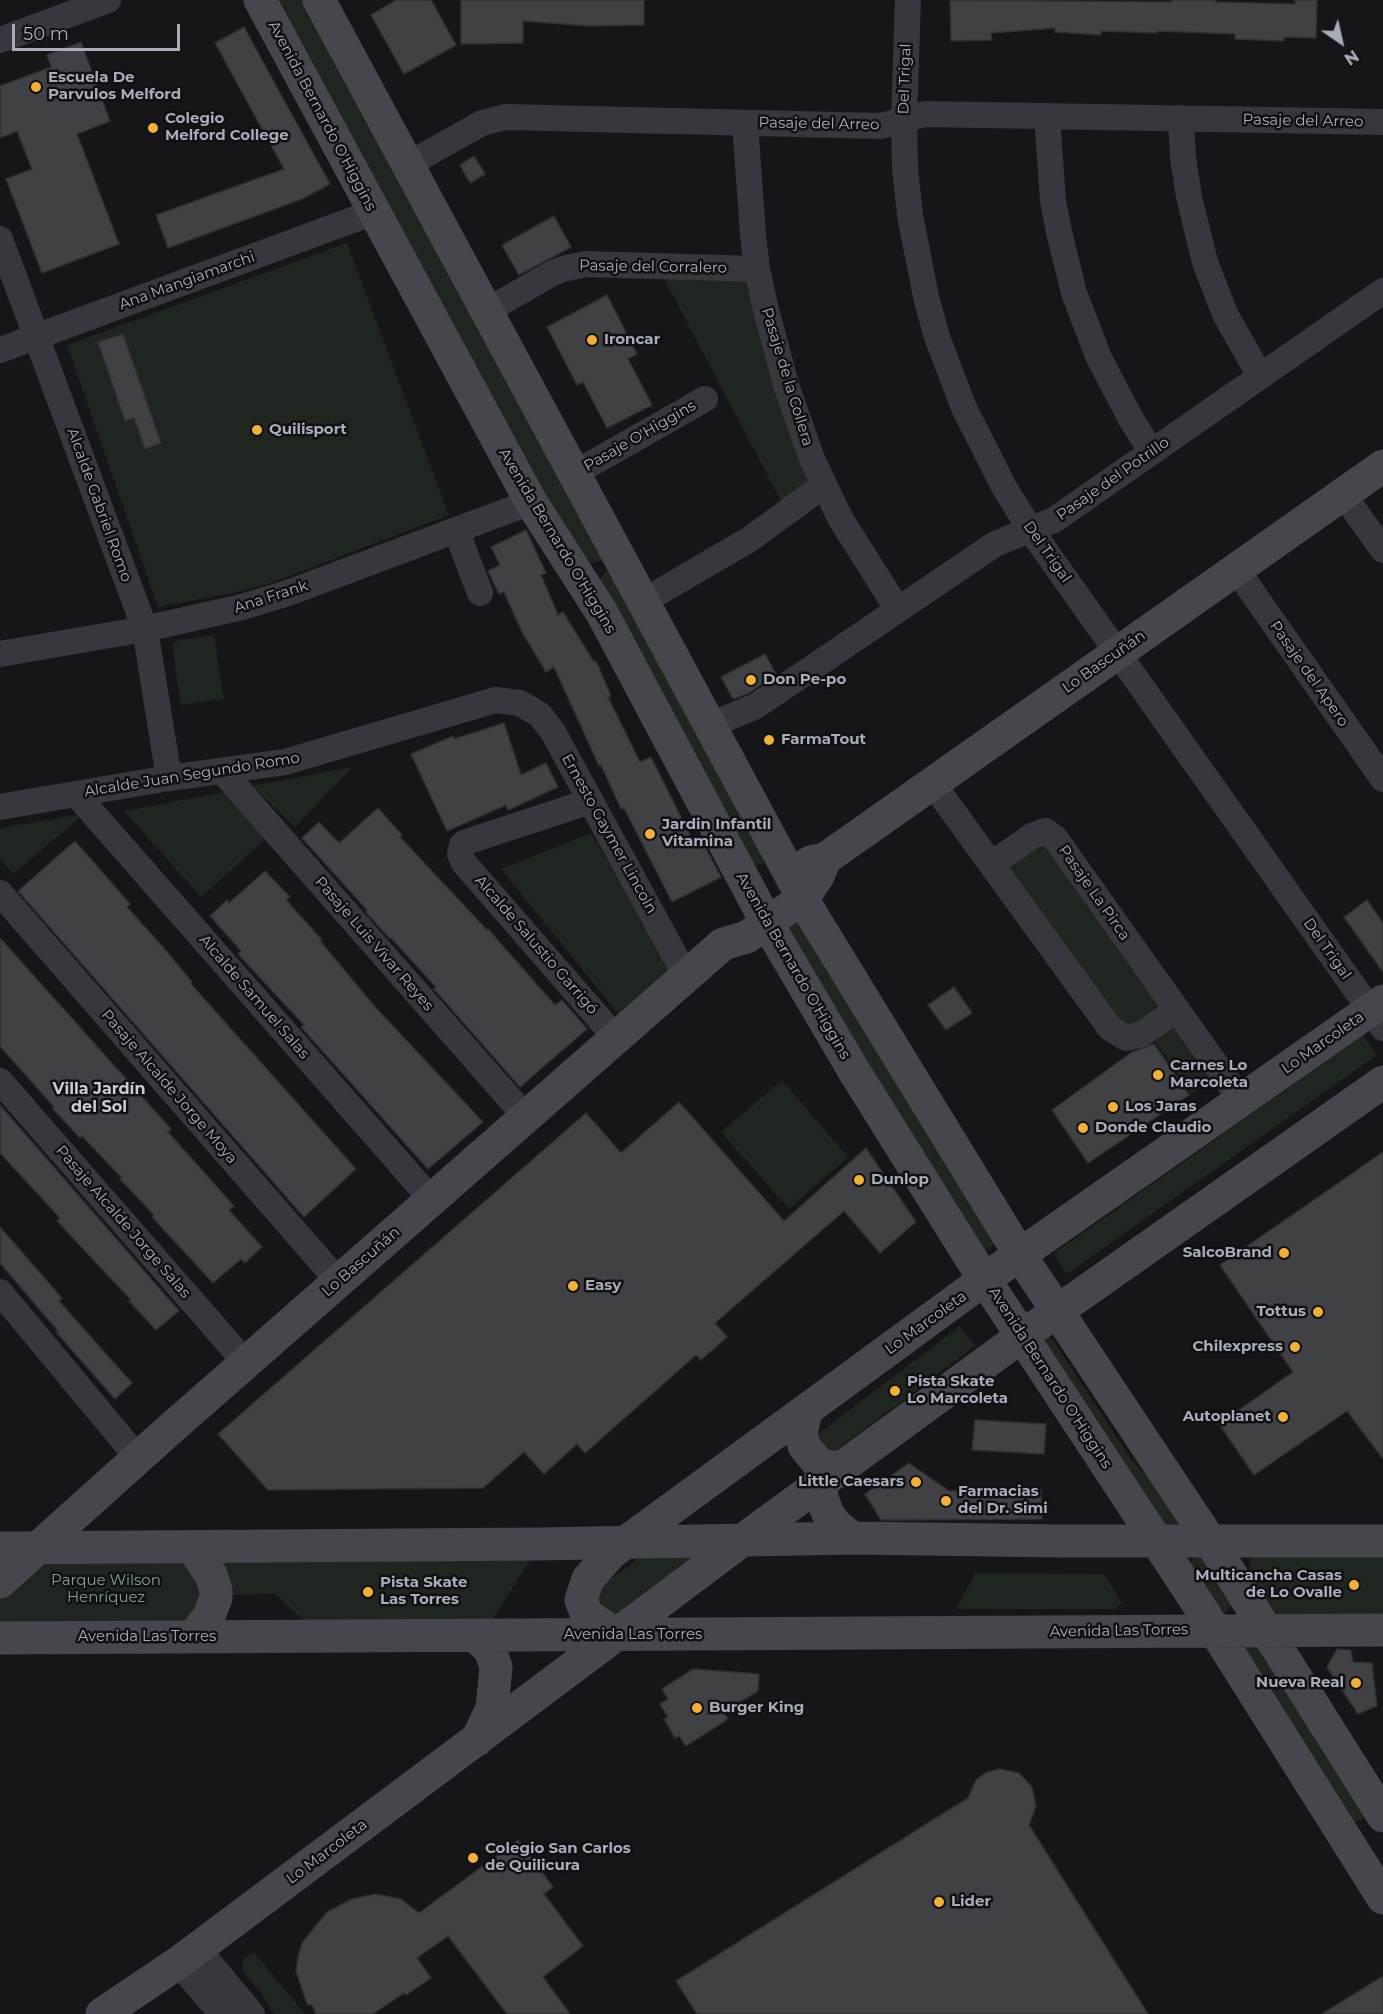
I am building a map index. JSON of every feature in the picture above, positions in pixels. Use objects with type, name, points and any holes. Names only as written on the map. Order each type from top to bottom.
[{"type":"main road","name":"Avenida Bernardo O'Higgins","points":[[260,0],[531,502],[602,613],[761,911],[859,1080],[985,1279],[1214,1630],[1383,1898]]},
{"type":"main road","points":[[320,0],[797,887],[868,1010],[1020,1255],[1210,1541],[1382,1812]]},
{"type":"main road","name":"Lo Bascuñán","points":[[0,1582],[723,944],[736,918],[761,911],[818,876],[825,859],[1383,466]]},
{"type":"main road","name":"Lo Marcoleta","points":[[549,1687],[579,1620],[582,1593],[588,1579],[602,1562],[626,1541],[806,1412],[985,1279],[1241,1100],[1379,1013]]},
{"type":"main road","name":"Lo Marcoleta","points":[[102,2014],[188,1956],[744,1539],[1022,1335],[1383,1082]]},
{"type":"main road","points":[[806,1412],[801,1433],[804,1446],[818,1463],[828,1467],[832,1475],[822,1498],[828,1514],[837,1526],[852,1538]]},
{"type":"main road","points":[[0,1548],[852,1538],[1157,1542],[1383,1541]]},
{"type":"main road","points":[[192,1546],[211,1575],[216,1590],[216,1598],[209,1616],[193,1637]]},
{"type":"main road","name":"Avenida Las Torres","points":[[0,1638],[476,1636],[579,1620],[618,1635],[1383,1629]]},
{"type":"main road","points":[[476,1636],[490,1650],[496,1668],[492,1708],[477,1740]]},
{"type":"street","points":[[0,40],[108,0]]},
{"type":"street","name":"Del Trigal","points":[[908,0],[904,120],[905,168],[910,215],[926,297],[964,408],[1004,487],[1030,529],[1379,1013]]},
{"type":"street","name":"Pasaje del Arreo","points":[[409,164],[483,123],[497,118],[881,126],[925,114],[1383,122]]},
{"type":"street","points":[[1047,116],[1053,201],[1074,293],[1099,358],[1132,421],[1152,452]]},
{"type":"street","points":[[1181,118],[1189,197],[1205,262],[1225,314],[1260,376]]},
{"type":"street","name":"Pasaje de la Collera","points":[[745,123],[757,269],[788,388],[824,485],[854,544],[898,610]]},
{"type":"street","name":"Ana Mangiamarchi","points":[[0,350],[374,212]]},
{"type":"street","name":"Alcalde Gabriel Romo","points":[[0,239],[145,629],[169,778]]},
{"type":"street","name":"Pasaje del Corralero","points":[[488,310],[553,273],[585,264],[757,269]]},
{"type":"street","name":"Pasaje del Potrillo","points":[[711,725],[756,706],[995,544],[1054,520],[1383,291]]},
{"type":"street","name":"Pasaje O'Higgins","points":[[575,473],[705,399]]},
{"type":"street","points":[[644,601],[750,539],[824,485]]},
{"type":"street","points":[[1343,494],[1383,550]]},
{"type":"street","name":"Ana Frank","points":[[0,654],[145,629],[265,601],[531,502]]},
{"type":"street","points":[[456,530],[480,593]]},
{"type":"street","name":"Pasaje del Apero","points":[[1236,569],[1383,780]]},
{"type":"street","name":"Alcalde Juan Segundo Romo","points":[[0,807],[169,778],[259,767],[312,755],[495,700],[520,703]]},
{"type":"street","name":"Ernesto Gaymer Lincoln","points":[[520,703],[540,714],[548,723],[686,976]]},
{"type":"street","name":"Pasaje Luis Vivar Reyes","points":[[222,771],[526,1117]]},
{"type":"street","points":[[933,784],[1110,1028],[1126,1038],[1142,1034],[1176,1010]]},
{"type":"street","name":"Alcalde Samuel Salas","points":[[76,794],[432,1200]]},
{"type":"street","name":"Alcalde Salustio Garrigó","points":[[591,801],[471,840],[462,845],[460,854],[464,863],[616,1038]]},
{"type":"street","name":"Pasaje La Pirca","points":[[992,864],[1032,836],[1045,831],[1054,838],[1241,1100]]},
{"type":"street","name":"Pasaje Alcalde Jorge Moya","points":[[0,892],[339,1282]]},
{"type":"street","name":"Pasaje Alcalde Jorge Salas","points":[[0,1081],[246,1363]]},
{"type":"street","points":[[0,1292],[138,1458]]},
{"type":"street","points":[[188,1956],[222,2014]]},
{"type":"street","points":[[188,1956],[252,2014]]},
{"type":"green space","points":[[269,0],[302,0],[607,559],[587,565],[548,507]]},
{"type":"green space","name":"Quilisport","points":[[347,243],[449,515],[271,583],[239,592],[158,607],[67,345]]},
{"type":"green space","points":[[661,273],[754,276],[816,481],[781,501]]},
{"type":"green space","points":[[610,568],[766,861],[750,869],[594,584]]},
{"type":"green space","points":[[214,635],[224,699],[181,705],[172,646],[176,641]]},
{"type":"green space","points":[[353,767],[295,827],[252,786]]},
{"type":"green space","points":[[225,792],[267,838],[201,897],[124,811]]},
{"type":"green space","points":[[84,814],[13,874],[0,859],[0,828]]},
{"type":"green space","points":[[591,833],[673,970],[623,1020],[501,869]]},
{"type":"green space","points":[[1047,834],[1218,1076],[1192,1094],[1152,1037],[1134,1049],[1004,865]]},
{"type":"green space","points":[[794,911],[997,1241],[981,1255],[779,927]]},
{"type":"green space","points":[[1363,1035],[1377,1055],[1067,1274],[1053,1254]]},
{"type":"green space","points":[[782,1080],[848,1157],[789,1209],[721,1132]]},
{"type":"green space","name":"Pista Skate Lo Marcoleta","points":[[960,1326],[975,1346],[828,1457],[814,1437]]},
{"type":"green space","points":[[1048,1337],[1052,1339],[1131,1459],[1165,1496],[1185,1524],[1162,1526],[1044,1340]]},
{"type":"green space","points":[[1383,1547],[1383,1614],[1276,1614],[1250,1576],[1252,1555]]},
{"type":"green space","points":[[650,1550],[697,1554],[613,1617],[592,1611],[601,1586]]},
{"type":"green space","points":[[1199,1552],[1231,1605],[1224,1615],[1190,1563]]},
{"type":"green space","name":"Pista Skate Las Torres","points":[[533,1555],[491,1622],[307,1624],[275,1594],[227,1595],[218,1561]]},
{"type":"green space","name":"Parque Wilson Henríquez","points":[[191,1556],[205,1572],[198,1622],[0,1623],[0,1558]]},
{"type":"green space","points":[[975,1573],[1104,1574],[1122,1603],[1115,1609],[956,1609]]},
{"type":"green space","points":[[1240,1642],[1263,1643],[1374,1814],[1354,1822]]},
{"type":"green space","points":[[254,1952],[305,2014],[274,2014],[261,1993],[242,1971],[243,1959]]},
{"type":"building","points":[[396,0],[431,0],[456,45],[404,74],[371,15]]},
{"type":"building","points":[[461,0],[644,0],[644,25],[589,26],[523,21],[523,43],[461,44]]},
{"type":"building","points":[[950,0],[1172,2],[1172,0],[1216,0],[1216,2],[1295,4],[1295,0],[1317,0],[1316,38],[1284,37],[1284,41],[1235,39],[1235,34],[1157,31],[1157,33],[1101,31],[1101,35],[1055,32],[1055,28],[991,33],[992,40],[951,41]]},
{"type":"building","points":[[244,27],[330,184],[302,199],[168,248],[156,215],[284,169],[215,43]]},
{"type":"building","points":[[81,42],[110,121],[77,134],[119,244],[42,273],[6,179],[32,169],[17,131],[0,138],[0,86],[51,67],[47,55]]},
{"type":"building","points":[[474,156],[485,174],[470,183],[460,165]]},
{"type":"building","points":[[554,216],[571,247],[519,275],[502,245]]},
{"type":"building","name":"Ironcar","points":[[607,295],[637,354],[628,359],[652,405],[607,428],[583,382],[577,385],[547,327]]},
{"type":"building","points":[[123,334],[161,443],[145,449],[134,418],[125,421],[98,342]]},
{"type":"building","points":[[526,530],[546,573],[541,575],[558,615],[563,612],[594,662],[596,661],[611,696],[608,697],[640,762],[651,757],[697,849],[704,845],[721,877],[672,902],[624,808],[621,809],[601,765],[599,766],[554,667],[546,672],[522,632],[504,592],[499,594],[488,571],[500,565],[491,547]]},
{"type":"building","name":"Don Pe-po","points":[[765,654],[776,674],[749,693],[733,699],[721,677]]},
{"type":"building","points":[[504,723],[521,775],[546,763],[558,787],[508,810],[506,805],[447,831],[411,754],[453,736],[454,739]]},
{"type":"building","points":[[378,808],[402,835],[400,837],[488,929],[555,1005],[562,1000],[587,1029],[520,1087],[434,989],[436,987],[390,939],[302,838],[319,822],[339,843]]},
{"type":"building","points":[[75,841],[130,904],[127,907],[163,947],[192,982],[191,984],[356,1169],[304,1217],[18,891]]},
{"type":"building","points":[[265,871],[290,897],[286,900],[322,940],[320,941],[377,1009],[483,1122],[428,1169],[301,1027],[304,1025],[238,954],[241,951],[210,916],[227,900],[229,903]]},
{"type":"building","points":[[1367,900],[1383,923],[1383,972],[1344,917]]},
{"type":"building","points":[[0,938],[171,1129],[168,1132],[234,1206],[229,1210],[262,1247],[245,1263],[241,1259],[213,1283],[152,1217],[154,1215],[120,1179],[122,1178],[53,1109],[54,1107],[0,1046]]},
{"type":"building","points":[[954,987],[972,1013],[946,1030],[928,1005]]},
{"type":"building","points":[[1154,1044],[1189,1095],[1088,1163],[1052,1110],[1132,1052]]},
{"type":"building","name":"Easy","points":[[679,1102],[784,1221],[866,1148],[916,1222],[880,1253],[844,1211],[715,1323],[727,1337],[701,1360],[696,1355],[585,1453],[577,1444],[544,1474],[524,1452],[483,1488],[268,1490],[218,1434],[586,1113],[621,1153]]},
{"type":"building","points":[[0,1105],[179,1311],[156,1330],[57,1221],[60,1218],[0,1153]]},
{"type":"building","name":"Tottus","points":[[1383,1152],[1383,1459],[1347,1411],[1254,1475],[1219,1424],[1293,1372],[1220,1265]]},
{"type":"building","points":[[0,1227],[62,1298],[59,1301],[132,1383],[115,1399],[0,1263]]},
{"type":"building","points":[[975,1420],[1046,1424],[1044,1454],[972,1450]]},
{"type":"building","points":[[909,1463],[949,1491],[1041,1490],[1042,1519],[881,1520],[865,1494]]},
{"type":"building","name":"Nueva Real","points":[[1337,1649],[1351,1650],[1353,1662],[1372,1663],[1377,1706],[1358,1714],[1327,1667]]},
{"type":"building","name":"Burger King","points":[[693,1669],[759,1674],[758,1691],[724,1712],[728,1719],[686,1746],[679,1736],[675,1738],[664,1719],[668,1717],[660,1704],[668,1699],[662,1689]]},
{"type":"building","name":"Lider","points":[[1000,1769],[1019,1773],[1032,1787],[1036,1806],[1029,1825],[1148,2014],[697,2014],[676,1981],[968,1798],[976,1780],[987,1772]]},
{"type":"building","points":[[518,1840],[553,1887],[544,1894],[583,1946],[543,1977],[570,2014],[507,2014],[448,1936],[417,1958],[431,1978],[373,2014],[316,2014],[312,2005],[307,2004],[296,1971],[298,1957],[302,1943],[327,1912],[352,1899],[375,1894],[401,1899],[419,1913]]},
{"type":"building","points":[[1383,1976],[1383,2014],[1322,2014]]},
{"type":"place","name":"Escuela De Parvulos Melford","points":[[36,87]]},
{"type":"place","name":"Colegio Melford College","points":[[153,128]]},
{"type":"place","name":"Ironcar","points":[[592,340]]},
{"type":"place","name":"Quilisport","points":[[257,430]]},
{"type":"place","name":"Don Pe-po","points":[[751,680]]},
{"type":"place","name":"FarmaTout","points":[[769,740]]},
{"type":"place","name":"Jardin Infantil Vitamina","points":[[650,834]]},
{"type":"place","name":"Carnes Lo Marcoleta","points":[[1158,1075]]},
{"type":"place","name":"Los Jaras","points":[[1113,1107]]},
{"type":"place","name":"Donde Claudio","points":[[1083,1128]]},
{"type":"place","name":"Dunlop","points":[[859,1180]]},
{"type":"place","name":"SalcoBrand","points":[[1284,1253]]},
{"type":"place","name":"Easy","points":[[573,1286]]},
{"type":"place","name":"Tottus","points":[[1318,1312]]},
{"type":"place","name":"Chilexpress","points":[[1295,1347]]},
{"type":"place","name":"Pista Skate Lo Marcoleta","points":[[895,1391]]},
{"type":"place","name":"Autoplanet","points":[[1283,1417]]},
{"type":"place","name":"Little Caesars","points":[[916,1482]]},
{"type":"place","name":"Farmacias del Dr. Simi","points":[[946,1501]]},
{"type":"place","name":"Multicancha Casas de Lo Ovalle","points":[[1354,1585]]},
{"type":"place","name":"Pista Skate Las Torres","points":[[368,1592]]},
{"type":"place","name":"Nueva Real","points":[[1356,1683]]},
{"type":"place","name":"Burger King","points":[[697,1708]]},
{"type":"place","name":"Colegio San Carlos de Quilicura","points":[[473,1858]]},
{"type":"place","name":"Lider","points":[[939,1902]]},
{"type":"district","name":"Villa Jardín del Sol","points":[[99,1098]]}]
